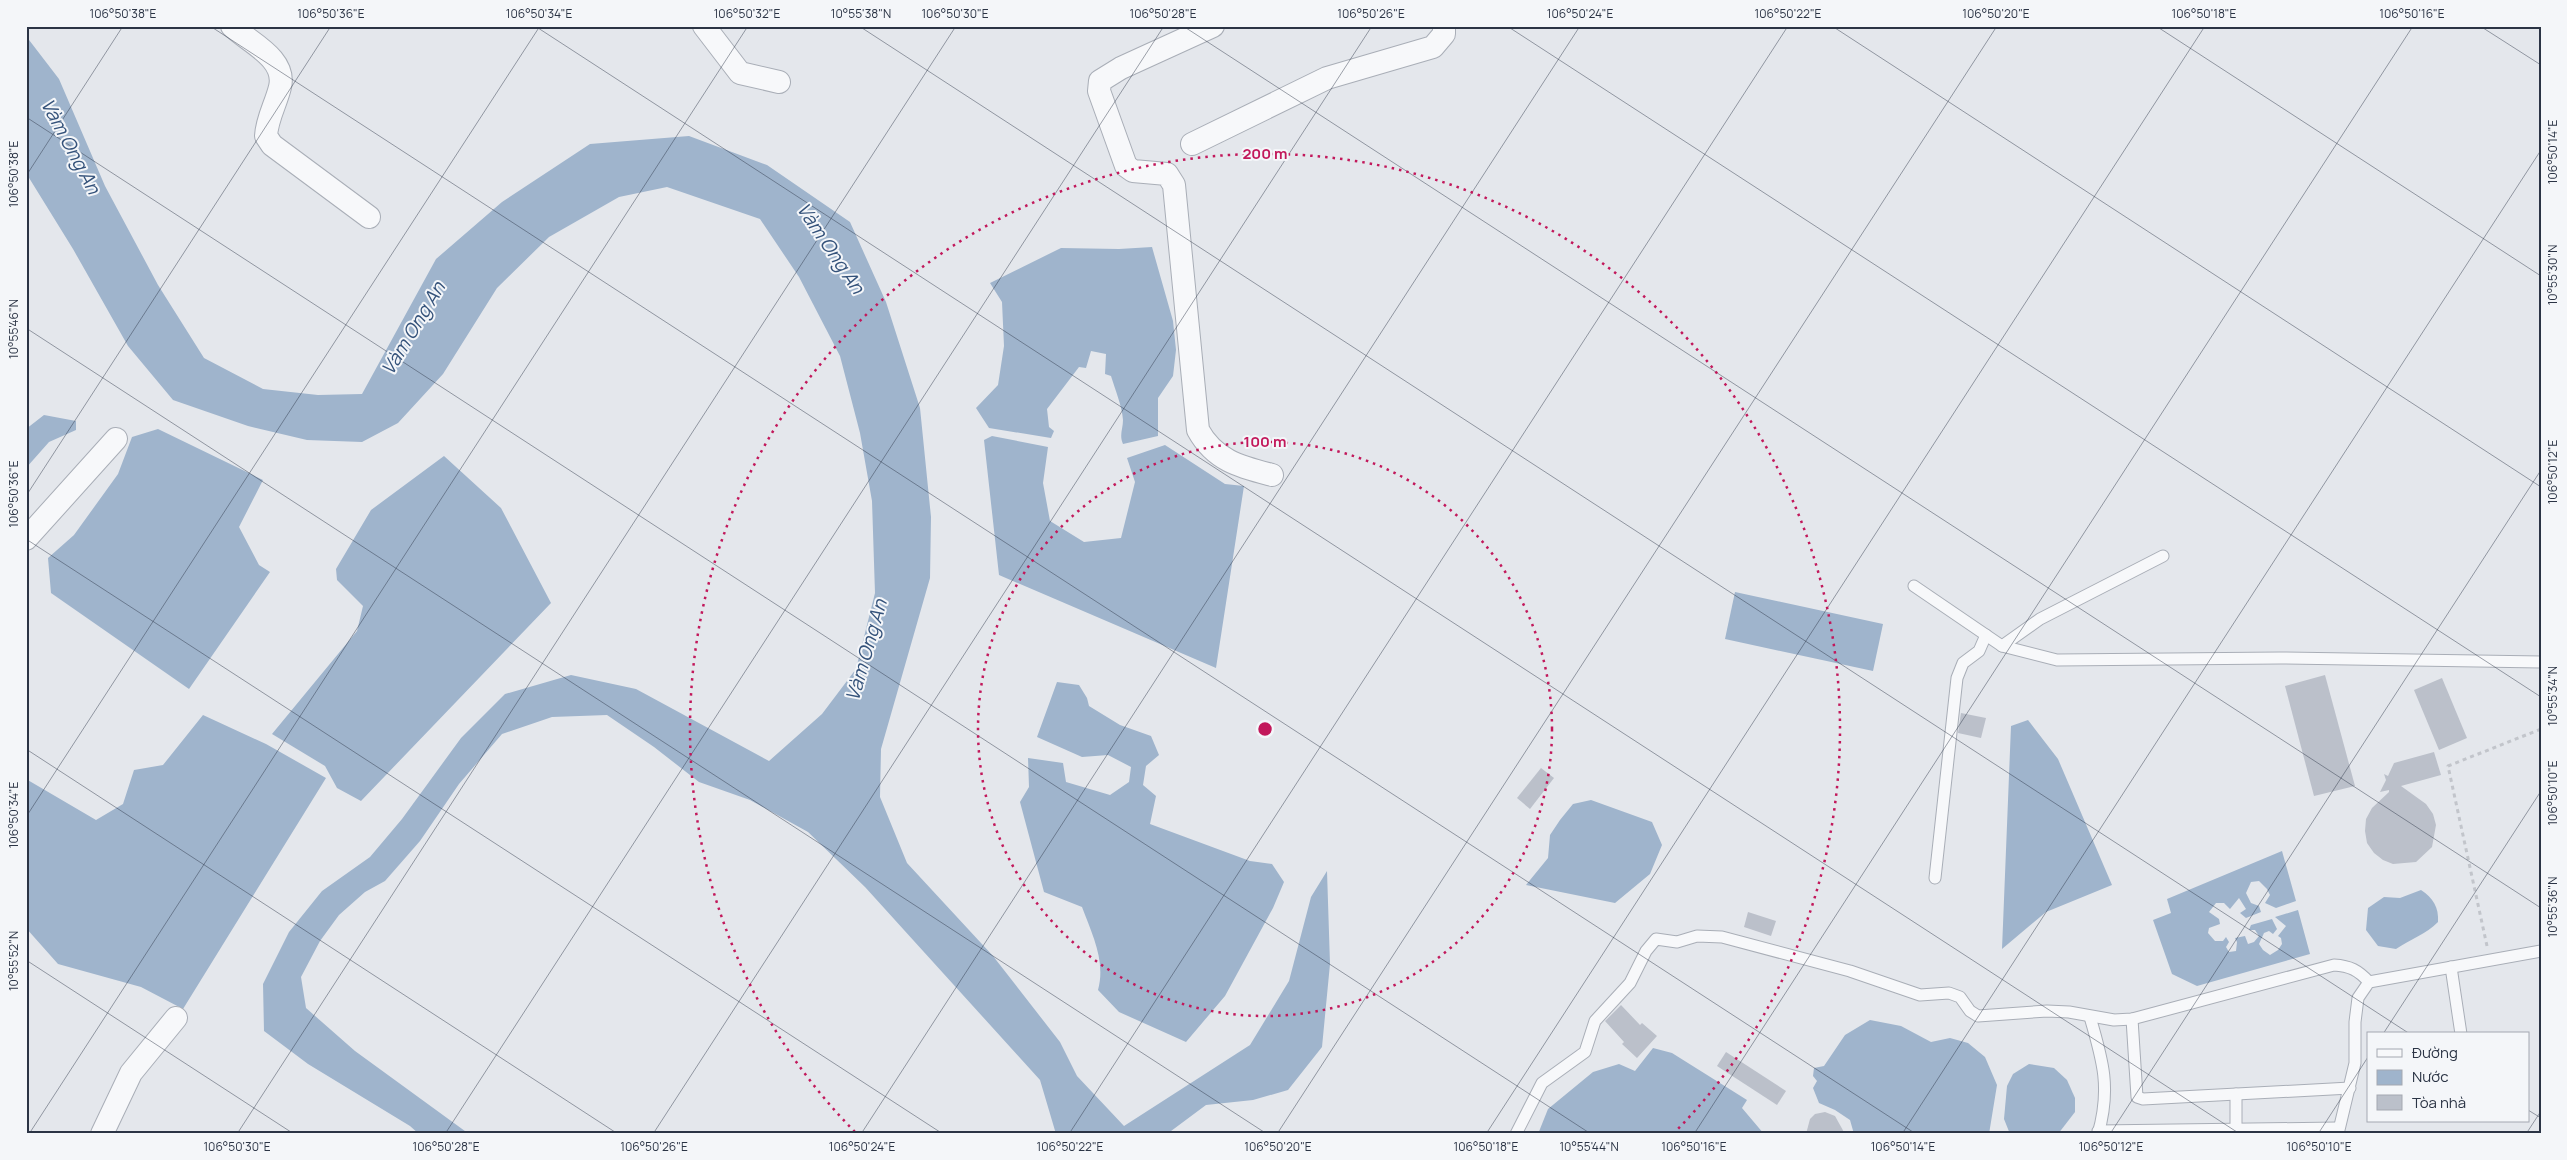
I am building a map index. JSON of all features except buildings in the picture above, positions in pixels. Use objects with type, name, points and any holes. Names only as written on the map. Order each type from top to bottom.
[{"type":"street","points":[[232,26],[273,59],[280,72],[281,85],[266,126],[266,136],[272,145],[369,217]]},
{"type":"street","points":[[704,26],[740,73],[779,82]]},
{"type":"street","points":[[1213,26],[1121,68],[1100,82],[1099,91],[1126,166],[1133,171],[1167,174],[1174,186],[1198,430],[1202,438],[1223,458],[1236,466],[1272,475]]},
{"type":"street","points":[[1192,144],[1327,78],[1433,47],[1444,34],[1444,26]]},
{"type":"street","points":[[26,539],[116,439]]},
{"type":"street","points":[[102,1134],[131,1073],[176,1018]]},
{"type":"lane","points":[[2002,646],[2040,619],[2163,556]]},
{"type":"lane","points":[[1914,586],[2002,646],[2057,660],[2280,658],[2541,662]]},
{"type":"lane","points":[[1935,878],[1957,678],[1963,663],[1979,651],[1986,635]]},
{"type":"lane","points":[[1516,1134],[1542,1083],[1585,1052],[1595,1021],[1630,983],[1646,952],[1656,939],[1677,942],[1697,936],[1722,937],[1850,971],[1920,995],[1949,993],[1960,998],[1970,1011],[1978,1016],[2047,1011],[2069,1012],[2114,1020],[2132,1018],[2334,965],[2352,967],[2360,972],[2369,982]]},
{"type":"lane","points":[[2090,1017],[2106,1084],[2104,1111],[2098,1133],[2236,1130],[2338,1131],[2355,1063],[2355,1022],[2358,998],[2369,982],[2541,951]]},
{"type":"lane","points":[[2451,967],[2461,1032]]},
{"type":"lane","points":[[2132,1018],[2137,1096],[2143,1100],[2350,1088]]},
{"type":"lane","points":[[2236,1094],[2236,1130]]},
{"type":"path","points":[[2490,960],[2448,766],[2541,728]]},
{"type":"water","name":"Vàm Ong An","points":[[26,36],[59,79],[105,186],[158,285],[204,358],[263,389],[318,395],[362,394],[436,259],[502,202],[590,144],[689,136],[767,165],[850,222],[886,302],[920,408],[931,517],[930,578],[881,749],[880,797],[907,863],[993,956],[1060,1042],[1077,1076],[1124,1126],[1250,1045],[1289,981],[1311,897],[1327,871],[1330,964],[1322,1047],[1288,1090],[1253,1100],[1206,1105],[1167,1134],[1056,1134],[1040,1080],[865,887],[808,832],[750,800],[699,782],[654,747],[607,715],[552,717],[502,734],[459,784],[420,841],[385,881],[365,892],[339,915],[320,941],[301,977],[306,1008],[355,1051],[469,1134],[419,1134],[410,1126],[308,1064],[264,1031],[263,984],[289,932],[322,891],[370,857],[402,819],[461,738],[505,694],[571,675],[636,689],[769,761],[822,714],[856,669],[875,593],[872,501],[860,433],[840,356],[799,277],[760,219],[667,187],[619,197],[549,237],[497,288],[443,374],[398,423],[362,442],[307,440],[248,426],[173,400],[128,346],[73,249],[26,173]]},
{"type":"water","points":[[1152,247],[1173,321],[1176,350],[1173,376],[1158,398],[1158,436],[1123,444],[1121,435],[1123,423],[1120,403],[1111,376],[1105,374],[1106,354],[1091,351],[1086,368],[1079,367],[1047,409],[1049,427],[1054,431],[1051,438],[989,428],[976,408],[998,385],[1004,346],[1002,302],[990,283],[1061,248],[1119,249]]},
{"type":"water","points":[[44,415],[76,421],[76,430],[49,442],[26,468],[26,429]]},
{"type":"water","points":[[158,429],[263,480],[239,527],[259,565],[270,572],[189,689],[51,593],[48,558],[74,535],[118,474],[132,437]]},
{"type":"water","points":[[992,436],[1048,447],[1043,483],[1050,521],[1084,542],[1121,538],[1135,482],[1127,458],[1165,445],[1225,484],[1244,486],[1216,668],[999,575],[984,440]]},
{"type":"water","points":[[444,456],[501,508],[551,603],[361,801],[337,788],[325,766],[272,734],[357,631],[363,606],[337,580],[336,569],[371,510]]},
{"type":"water","points":[[1735,592],[1883,624],[1873,671],[1725,639]]},
{"type":"water","points":[[1057,682],[1079,685],[1087,698],[1089,706],[1120,725],[1151,736],[1159,755],[1146,766],[1143,785],[1156,796],[1150,824],[1250,861],[1272,864],[1284,882],[1273,908],[1225,996],[1186,1042],[1119,1012],[1098,990],[1100,979],[1099,958],[1094,937],[1082,907],[1044,892],[1020,802],[1029,787],[1028,758],[1063,763],[1066,782],[1110,795],[1129,782],[1131,767],[1108,755],[1082,757],[1037,737]]},
{"type":"water","points":[[203,715],[266,744],[326,778],[183,1009],[141,987],[58,964],[26,928],[26,779],[96,820],[123,804],[134,770],[163,765]]},
{"type":"water","points":[[2028,720],[2058,759],[2112,885],[2046,912],[2002,949],[2011,726]]},
{"type":"water","points":[[1591,800],[1652,822],[1662,845],[1650,874],[1615,903],[1526,885],[1548,858],[1550,835],[1560,820],[1573,804]]},
{"type":"water","points":[[2282,851],[2296,901],[2276,908],[2265,903],[2270,895],[2267,889],[2259,881],[2251,882],[2246,893],[2251,903],[2259,906],[2261,912],[2246,918],[2240,913],[2246,909],[2239,898],[2230,909],[2224,903],[2216,903],[2209,912],[2219,919],[2220,924],[2209,928],[2208,933],[2215,941],[2223,941],[2226,937],[2229,942],[2226,947],[2229,952],[2236,951],[2237,942],[2235,938],[2245,936],[2248,944],[2254,942],[2259,936],[2255,930],[2249,930],[2251,925],[2272,919],[2277,929],[2273,934],[2269,931],[2264,933],[2259,944],[2270,955],[2278,950],[2282,944],[2281,938],[2278,936],[2286,926],[2275,917],[2298,910],[2310,954],[2197,986],[2172,974],[2153,920],[2171,913],[2167,899]]},
{"type":"water","points":[[2421,890],[2434,903],[2438,922],[2396,949],[2378,946],[2366,930],[2368,908],[2384,897],[2400,898]]},
{"type":"water","points":[[1870,1020],[1901,1026],[1931,1042],[1950,1038],[1968,1043],[1985,1057],[1997,1085],[1989,1134],[1854,1134],[1850,1120],[1835,1110],[1819,1103],[1813,1088],[1817,1081],[1813,1076],[1814,1068],[1824,1066],[1845,1035]]},
{"type":"water","points":[[1653,1048],[1672,1053],[1747,1100],[1742,1108],[1764,1134],[1538,1134],[1548,1109],[1593,1072],[1619,1064],[1635,1071]]},
{"type":"water","points":[[2029,1064],[2054,1068],[2067,1080],[2075,1098],[2075,1112],[2058,1134],[2010,1134],[2004,1119],[2007,1086],[2013,1074]]}]
